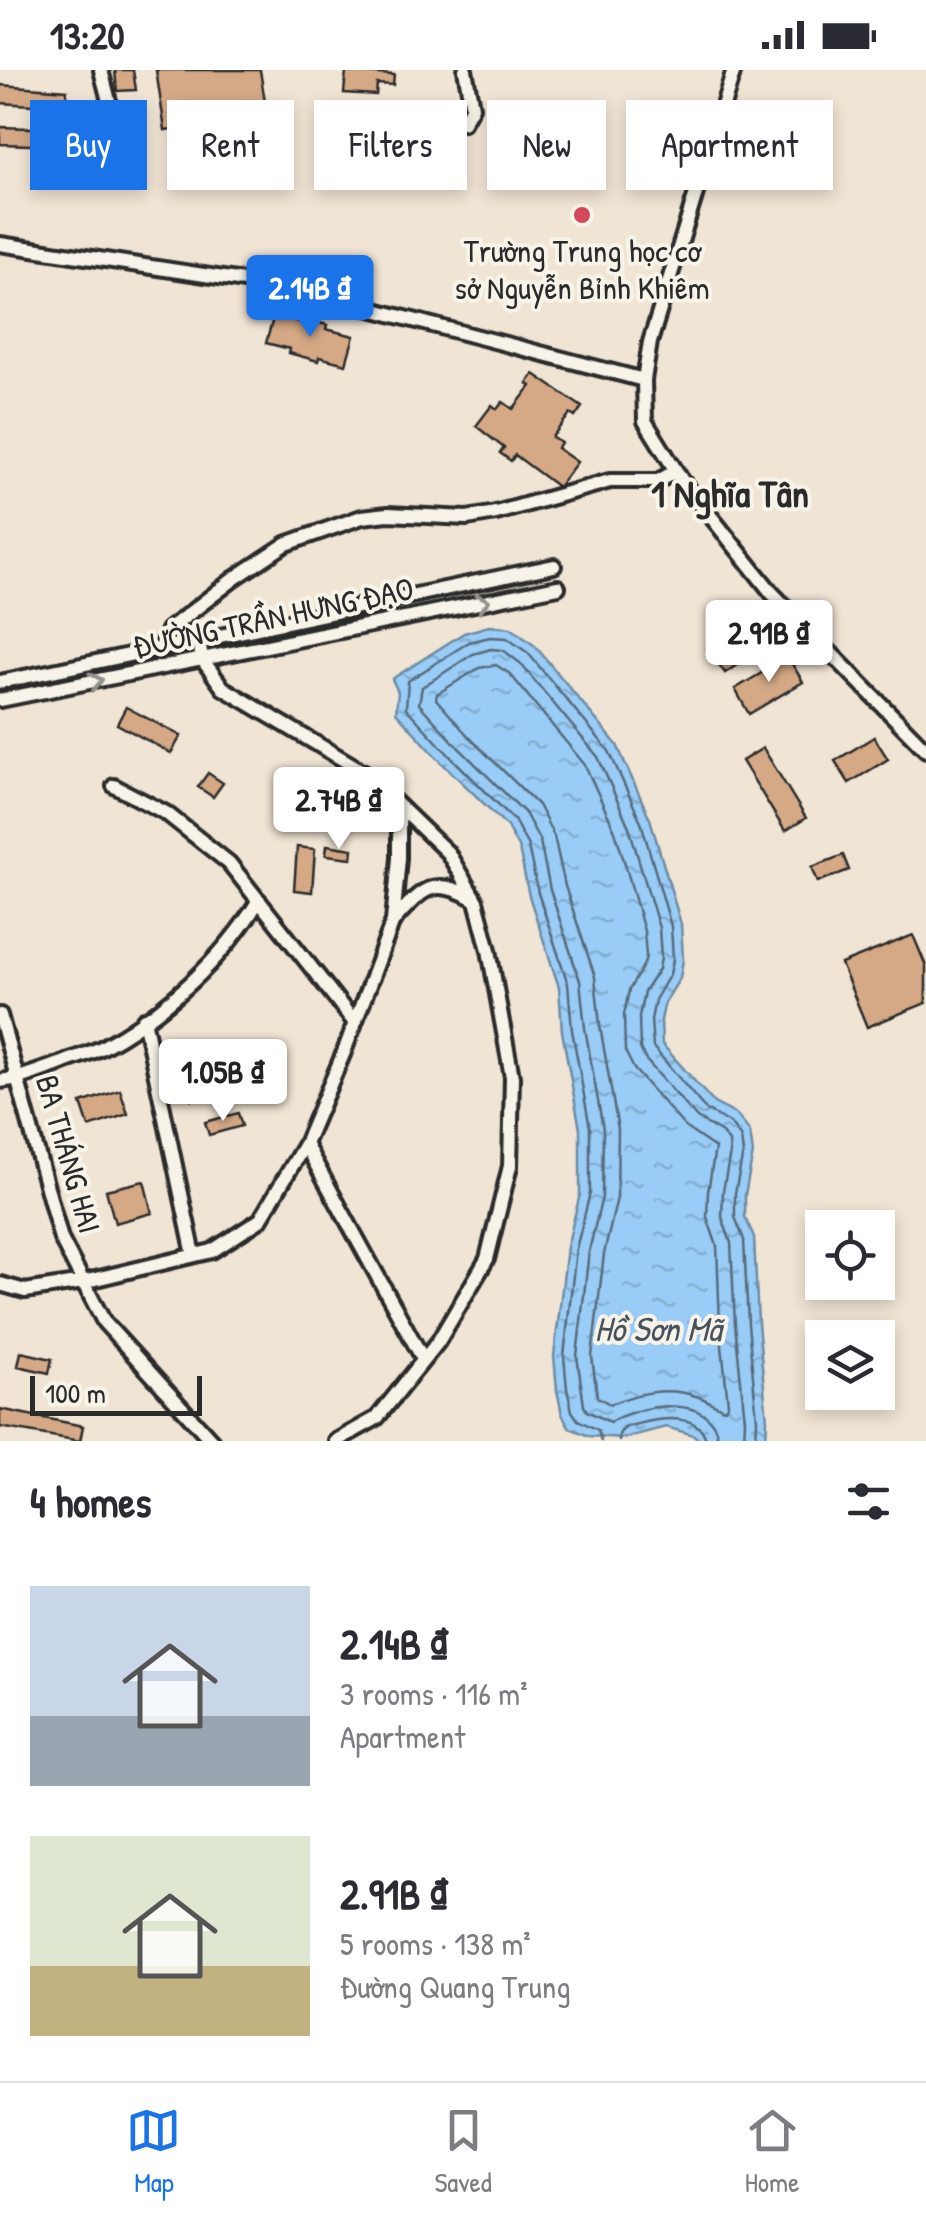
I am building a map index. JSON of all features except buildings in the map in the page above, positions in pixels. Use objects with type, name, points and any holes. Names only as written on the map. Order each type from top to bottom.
[{"type":"street","points":[[101,70],[109,100]]},
{"type":"street","points":[[465,70],[472,107],[467,115]]},
{"type":"street","points":[[734,70],[650,342],[644,380],[645,421],[676,470],[772,593],[926,750]]},
{"type":"street","points":[[0,244],[290,288],[644,380]]},
{"type":"street","points":[[160,650],[168,630],[286,544],[362,517],[388,514],[467,518],[610,482],[658,481],[676,470]]},
{"type":"street","name":"ĐƯỜNG TRẦN HƯNG ĐẠO","points":[[0,682],[554,566]]},
{"type":"street","name":"ĐƯỜNG TRẦN HƯNG ĐẠO","points":[[0,700],[558,587]]},
{"type":"street","points":[[418,595],[422,614]]},
{"type":"street","points":[[199,642],[202,659],[223,688],[364,772],[448,853],[476,901],[512,1077],[510,1166],[487,1259],[438,1342],[377,1418],[336,1441]]},
{"type":"street","points":[[114,786],[166,812],[228,862],[355,1024]]},
{"type":"street","points":[[0,1284],[25,1290],[83,1282],[194,1255],[212,1250],[260,1220],[305,1144],[393,921],[399,806]]},
{"type":"street","points":[[393,921],[420,891],[438,886],[476,901]]},
{"type":"street","points":[[0,1080],[18,1079],[100,1048],[144,1020],[180,992],[240,930],[259,900]]},
{"type":"street","name":"BA THÁNG HAI","points":[[0,1015],[62,1239],[83,1282],[104,1322],[210,1440]]},
{"type":"street","points":[[144,1020],[194,1255]]},
{"type":"street","points":[[305,1144],[423,1359]]},
{"type":"water","name":"Hồ Sơn Mã","points":[[489,626],[511,628],[535,646],[617,745],[650,819],[681,924],[683,960],[680,978],[665,1002],[662,1044],[714,1103],[737,1115],[750,1132],[753,1153],[745,1217],[754,1237],[766,1441],[700,1441],[694,1435],[666,1427],[624,1438],[589,1436],[570,1428],[562,1414],[554,1356],[567,1247],[580,1194],[580,1129],[562,1031],[559,987],[529,896],[519,849],[506,825],[396,712],[398,692],[392,679],[464,633]]},
{"type":"place","name":"Trường Trung học cơ sở Nguyễn Bỉnh Khiêm","points":[[582,215]]},
{"type":"district","name":"1 Nghĩa Tân","points":[[730,493]]}]
